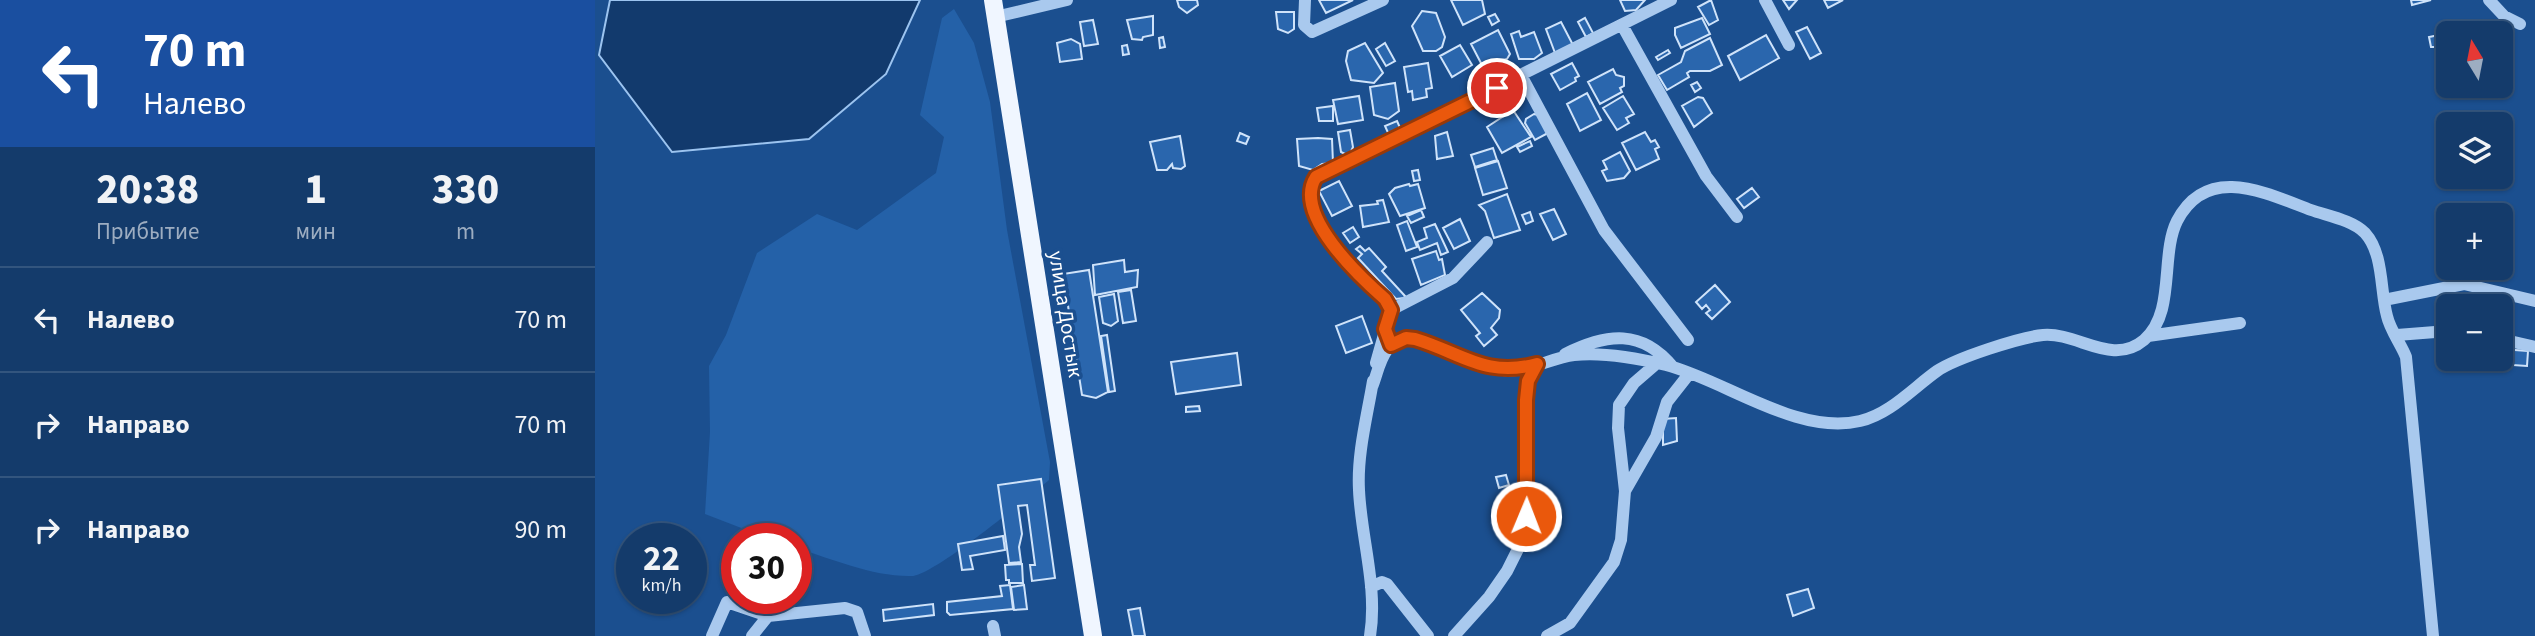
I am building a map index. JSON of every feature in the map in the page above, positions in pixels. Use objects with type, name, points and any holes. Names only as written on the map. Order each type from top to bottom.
[{"type":"main road","name":"улица Достык","points":[[996,6],[1093,636]]},
{"type":"street","points":[[996,6],[1067,0]]},
{"type":"street","points":[[1305,0],[1304,25],[1312,32],[1383,0]]},
{"type":"street","points":[[1391,310],[1385,299],[1337,250],[1315,218],[1312,183],[1316,177],[1671,0]]},
{"type":"street","points":[[1765,0],[1789,45]]},
{"type":"street","points":[[2489,0],[2504,16],[2520,24]]},
{"type":"street","points":[[1622,25],[1706,176],[1737,217]]},
{"type":"street","points":[[1521,75],[1604,230],[1688,340]]},
{"type":"street","points":[[2148,336],[2165,297],[2171,239],[2176,222],[2188,204],[2218,187],[2232,186],[2279,195],[2339,218],[2365,233],[2377,255],[2387,320],[2406,357],[2433,636]]},
{"type":"street","points":[[1370,636],[1371,587],[1361,516],[1359,466],[1385,329],[1391,310],[1453,278],[1487,242]]},
{"type":"street","points":[[2384,300],[2464,284],[2535,300]]},
{"type":"street","points":[[1372,387],[1383,357],[1391,345],[1406,338],[1415,339],[1473,363],[1505,370],[1574,355],[1606,355],[1656,363],[1796,417],[1838,423],[1860,421],[1882,412],[1940,369],[1961,358],[2034,336],[2062,337],[2105,350],[2126,351],[2148,336],[2240,323]]},
{"type":"street","points":[[1385,329],[1391,345]]},
{"type":"street","points":[[2397,335],[2436,332]]},
{"type":"street","points":[[1552,360],[1580,346],[1624,338],[1644,340],[1674,368]]},
{"type":"street","points":[[2513,342],[2535,347]]},
{"type":"street","points":[[1547,636],[1570,623],[1614,562],[1621,540],[1625,491],[1618,428],[1619,405],[1635,383],[1656,363]]},
{"type":"street","points":[[1454,636],[1489,597],[1507,571],[1520,545],[1526,516],[1526,400],[1528,381],[1537,364]]},
{"type":"street","points":[[1625,491],[1656,437],[1667,402],[1689,374]]},
{"type":"street","points":[[1371,587],[1382,582],[1387,584],[1428,636]]},
{"type":"street","points":[[712,636],[727,602],[768,616],[845,608],[857,612],[865,636]]},
{"type":"street","points":[[752,636],[768,616]]},
{"type":"shaded area","points":[[610,0],[920,0],[886,74],[809,139],[672,152],[599,55]]},
{"type":"shaded area","points":[[954,9],[974,43],[990,102],[1007,230],[1050,462],[1049,480],[939,564],[923,573],[897,576],[812,553],[812,523],[728,523],[705,514],[710,432],[709,366],[726,335],[757,253],[817,214],[857,230],[936,173],[944,137],[920,115],[942,18]]},
{"type":"building","points":[[1177,0],[1197,0],[1198,5],[1187,13],[1179,7]]},
{"type":"building","points":[[1319,0],[1353,0],[1326,13]]},
{"type":"building","points":[[1451,0],[1482,0],[1485,14],[1463,25]]},
{"type":"building","points":[[1620,0],[1645,0],[1636,10],[1625,11]]},
{"type":"building","points":[[1711,0],[1718,20],[1709,25],[1698,7]]},
{"type":"building","points":[[1783,0],[1797,0],[1789,9]]},
{"type":"building","points":[[1824,0],[1843,0],[1828,8]]},
{"type":"building","points":[[2411,0],[2431,0],[2412,5]]},
{"type":"building","points":[[1422,11],[1436,13],[1445,37],[1442,47],[1436,51],[1423,51],[1412,26]]},
{"type":"building","points":[[1276,12],[1294,12],[1294,29],[1288,33],[1278,29]]},
{"type":"building","points":[[1495,14],[1499,21],[1492,25],[1488,17]]},
{"type":"building","points":[[1153,16],[1153,35],[1143,37],[1142,40],[1132,39],[1127,20]]},
{"type":"building","points":[[1585,18],[1593,33],[1586,37],[1578,22]]},
{"type":"building","points":[[1702,18],[1710,34],[1681,48],[1675,28]]},
{"type":"building","points":[[1093,20],[1098,44],[1084,46],[1080,22]]},
{"type":"building","points":[[1561,22],[1573,45],[1555,53],[1546,29]]},
{"type":"building","points":[[1807,27],[1821,53],[1810,59],[1796,32]]},
{"type":"building","points":[[1498,30],[1510,54],[1507,59],[1482,65],[1471,44]]},
{"type":"building","points":[[1519,31],[1521,37],[1534,32],[1542,53],[1534,59],[1519,59],[1511,34]]},
{"type":"building","points":[[1766,35],[1779,58],[1740,80],[1728,56]]},
{"type":"building","points":[[2436,36],[2436,47],[2431,47],[2429,37]]},
{"type":"building","points":[[1163,37],[1165,47],[1160,48],[1159,38]]},
{"type":"building","points":[[1710,38],[1722,65],[1710,71],[1690,71],[1687,73],[1689,77],[1667,90],[1658,75],[1681,62],[1685,51]]},
{"type":"building","points":[[1071,39],[1080,44],[1082,59],[1060,62],[1057,43]]},
{"type":"building","points":[[1365,43],[1383,73],[1374,83],[1351,80],[1346,61],[1348,51]]},
{"type":"building","points":[[1385,43],[1395,61],[1386,66],[1376,49]]},
{"type":"building","points":[[1127,45],[1129,54],[1123,55],[1122,46]]},
{"type":"building","points":[[1460,45],[1472,65],[1452,77],[1440,56]]},
{"type":"building","points":[[1668,50],[1670,53],[1658,60],[1656,57]]},
{"type":"building","points":[[1428,63],[1432,88],[1426,89],[1427,97],[1413,100],[1412,91],[1408,92],[1404,67]]},
{"type":"building","points":[[1572,63],[1579,76],[1575,78],[1576,81],[1560,90],[1551,74]]},
{"type":"building","points":[[1613,69],[1616,75],[1624,77],[1624,86],[1620,88],[1622,92],[1600,104],[1588,82]]},
{"type":"building","points":[[1697,82],[1701,88],[1695,92],[1691,85]]},
{"type":"building","points":[[1395,83],[1399,111],[1388,119],[1374,115],[1370,87]]},
{"type":"building","points":[[1587,93],[1601,120],[1580,131],[1567,104]]},
{"type":"building","points":[[1359,96],[1363,120],[1338,124],[1333,100]]},
{"type":"building","points":[[1623,96],[1634,114],[1626,118],[1629,123],[1617,130],[1603,108]]},
{"type":"building","points":[[1698,97],[1703,98],[1712,113],[1694,127],[1682,106]]},
{"type":"building","points":[[1333,106],[1333,121],[1319,121],[1317,108]]},
{"type":"building","points":[[1513,110],[1531,137],[1502,153],[1487,127]]},
{"type":"building","points":[[1534,114],[1538,115],[1548,133],[1535,140],[1525,123],[1526,119]]},
{"type":"building","points":[[1397,121],[1401,130],[1389,135],[1385,126]]},
{"type":"building","points":[[1350,130],[1353,147],[1349,156],[1341,152],[1338,132]]},
{"type":"building","points":[[1447,132],[1453,156],[1437,159],[1435,136]]},
{"type":"building","points":[[1645,132],[1651,142],[1655,140],[1659,147],[1655,149],[1659,159],[1636,170],[1622,143]]},
{"type":"building","points":[[1240,133],[1249,137],[1246,144],[1237,141]]},
{"type":"building","points":[[1180,136],[1185,166],[1181,169],[1173,168],[1172,164],[1167,170],[1157,170],[1150,142]]},
{"type":"building","points":[[1297,139],[1332,139],[1333,163],[1322,164],[1313,170],[1299,166]]},
{"type":"building","points":[[1530,141],[1532,146],[1520,152],[1517,147]]},
{"type":"building","points":[[1493,148],[1497,160],[1475,167],[1471,155]]},
{"type":"building","points":[[1620,152],[1630,171],[1624,178],[1607,181],[1602,171],[1607,169],[1603,161]]},
{"type":"building","points":[[1498,161],[1507,188],[1483,195],[1475,168]]},
{"type":"building","points":[[1418,170],[1420,180],[1414,181],[1412,171]]},
{"type":"building","points":[[1339,181],[1352,206],[1332,216],[1319,191]]},
{"type":"building","points":[[1418,184],[1425,208],[1400,216],[1389,194],[1395,188]]},
{"type":"building","points":[[1752,188],[1759,197],[1744,208],[1737,199]]},
{"type":"building","points":[[1507,194],[1520,230],[1494,238],[1485,211],[1479,205]]},
{"type":"building","points":[[1383,200],[1389,222],[1363,227],[1360,206],[1378,204],[1377,201]]},
{"type":"building","points":[[1554,209],[1566,234],[1553,240],[1540,214]]},
{"type":"building","points":[[1421,210],[1424,217],[1411,223],[1407,216]]},
{"type":"building","points":[[1530,212],[1533,221],[1526,224],[1522,215]]},
{"type":"building","points":[[1460,219],[1470,241],[1454,249],[1443,228]]},
{"type":"building","points":[[1407,221],[1417,247],[1406,251],[1397,225]]},
{"type":"building","points":[[1435,224],[1448,252],[1441,255],[1437,243],[1420,250],[1417,242],[1427,238],[1424,228]]},
{"type":"building","points":[[1353,227],[1359,237],[1350,243],[1343,233]]},
{"type":"building","points":[[1360,246],[1365,251],[1369,248],[1386,267],[1382,271],[1404,298],[1396,299],[1358,258],[1362,254],[1356,249]]},
{"type":"building","points":[[1436,251],[1439,260],[1442,259],[1445,275],[1421,285],[1412,259]]},
{"type":"building","points":[[1124,260],[1125,272],[1138,270],[1137,287],[1095,295],[1093,265]]},
{"type":"building","points":[[1089,270],[1108,392],[1096,398],[1082,395],[1063,274]]},
{"type":"building","points":[[1715,285],[1730,302],[1712,319],[1706,313],[1710,310],[1706,305],[1702,309],[1696,302]]},
{"type":"building","points":[[1131,290],[1136,321],[1123,323],[1118,292]]},
{"type":"building","points":[[1482,293],[1500,310],[1499,318],[1491,328],[1497,335],[1484,346],[1476,336],[1480,333],[1461,310]]},
{"type":"building","points":[[1114,294],[1118,321],[1111,326],[1103,323],[1099,297]]},
{"type":"building","points":[[1362,316],[1372,343],[1346,353],[1336,326]]},
{"type":"building","points":[[1107,335],[1115,391],[1109,392],[1101,336]]},
{"type":"building","points":[[2513,350],[2528,351],[2527,366],[2513,365]]},
{"type":"building","points":[[1237,353],[1241,385],[1176,394],[1171,362]]},
{"type":"building","points":[[1199,406],[1200,411],[1186,412],[1186,407]]},
{"type":"building","points":[[1676,418],[1677,441],[1663,445],[1663,419]]},
{"type":"building","points":[[1506,475],[1509,485],[1499,488],[1496,477]]},
{"type":"building","points":[[1041,479],[1055,578],[1032,581],[1030,565],[1035,565],[1027,505],[1018,506],[1022,534],[1019,547],[1021,562],[1009,563],[998,485]]},
{"type":"building","points":[[1003,536],[1005,550],[970,556],[973,569],[962,570],[958,544]]},
{"type":"building","points":[[1022,564],[1023,583],[1009,583],[1009,580],[1006,580],[1005,565]]},
{"type":"building","points":[[1010,585],[1013,609],[950,615],[947,612],[947,602],[1002,596],[1000,586]]},
{"type":"building","points":[[1024,585],[1027,609],[1014,610],[1011,587]]},
{"type":"building","points":[[1808,589],[1814,608],[1793,616],[1787,595]]},
{"type":"building","points":[[933,604],[934,615],[884,621],[883,610]]},
{"type":"building","points":[[1140,608],[1145,636],[1133,636],[1128,610]]},
{"type":"route","points":[[1497,88],[1316,177],[1311,190],[1315,218],[1325,233],[1337,250],[1385,299],[1391,310],[1385,329],[1391,345],[1406,338],[1415,339],[1473,363],[1505,370],[1537,364],[1528,381],[1526,400],[1526,516]]}]
